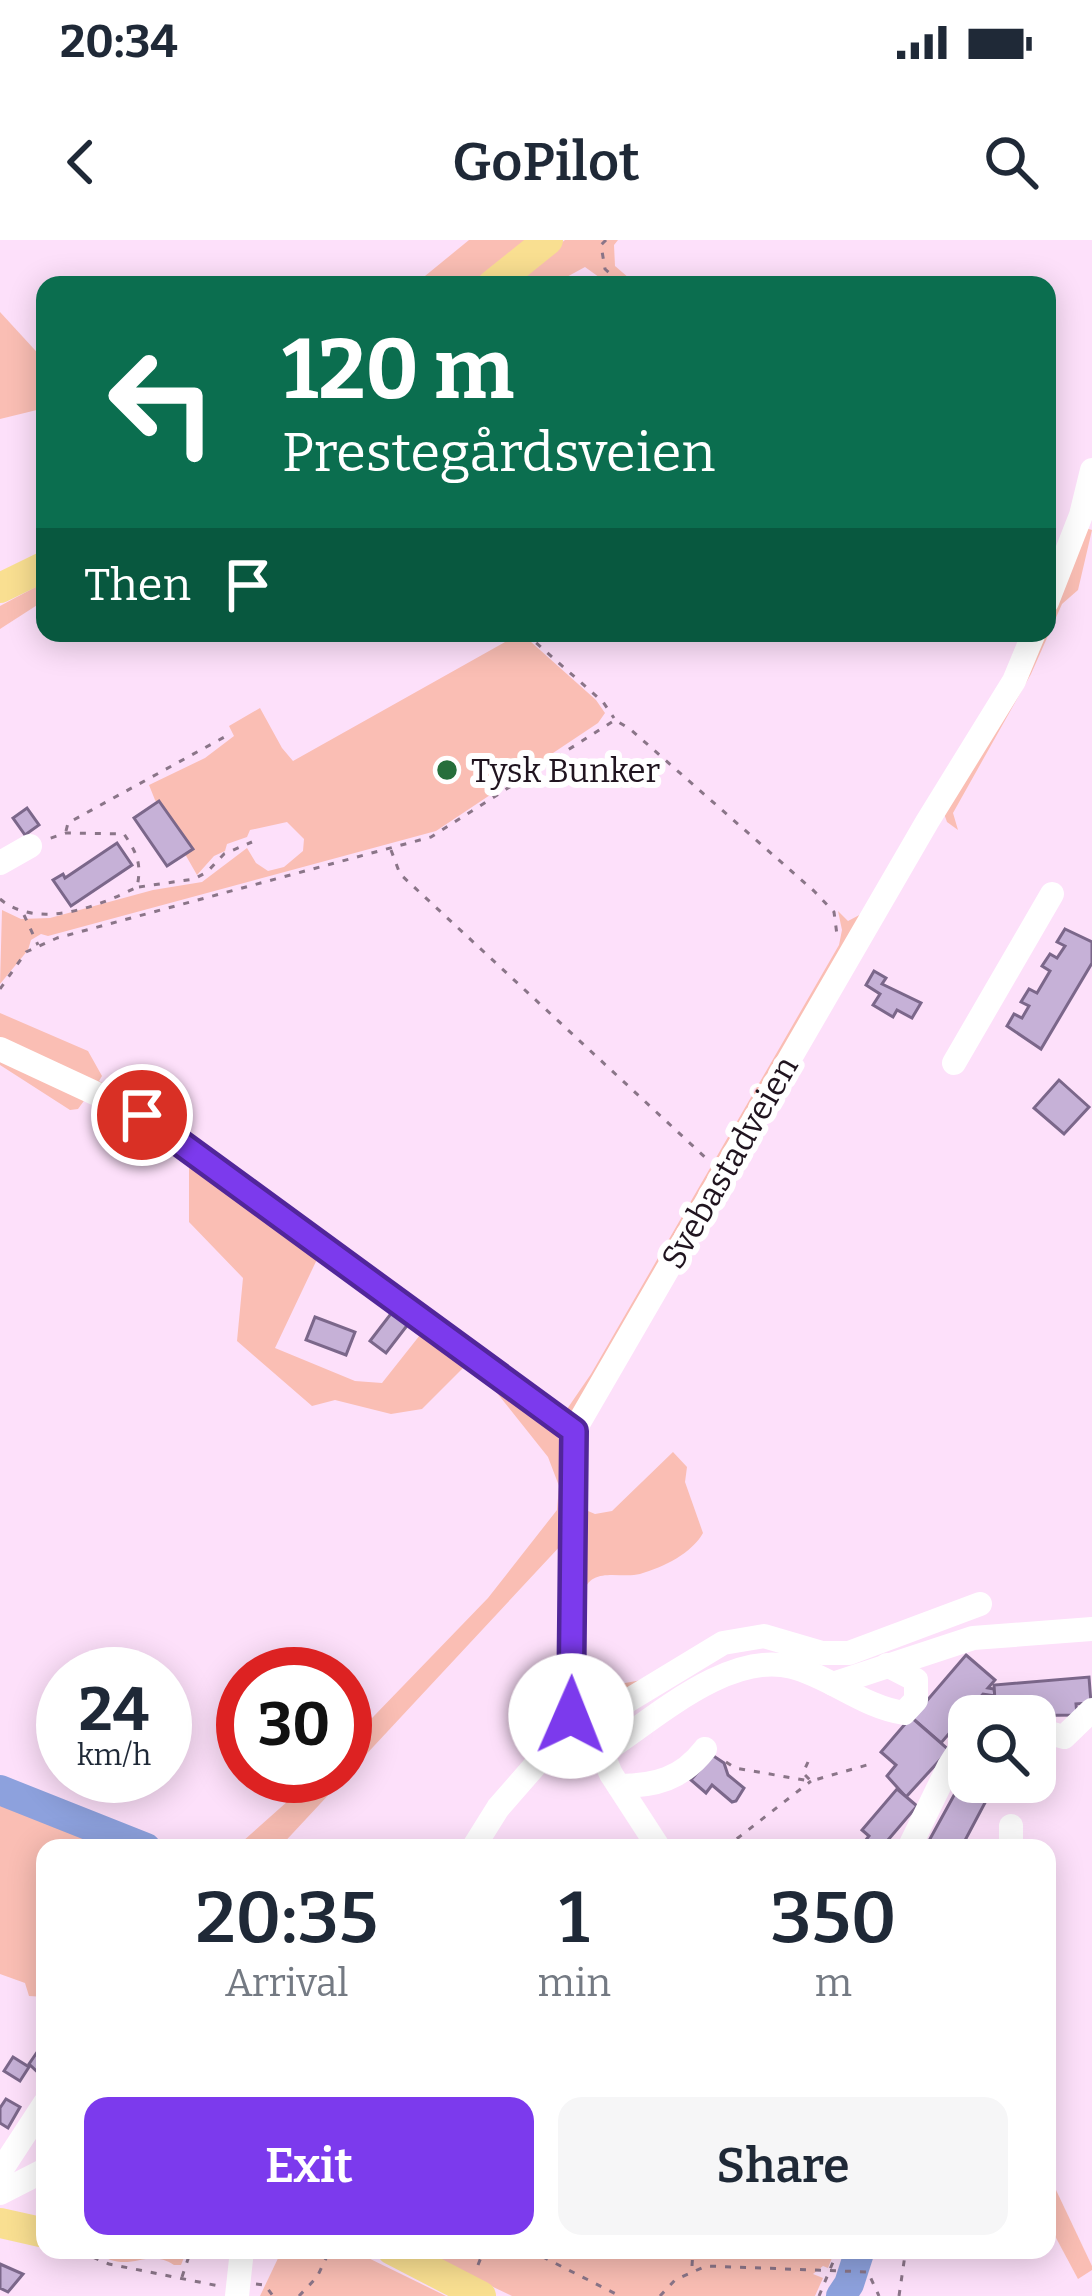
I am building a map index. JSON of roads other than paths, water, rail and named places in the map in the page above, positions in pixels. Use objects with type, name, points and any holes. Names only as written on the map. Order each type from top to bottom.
[{"type":"main road","points":[[503,276],[548,240]]},
{"type":"main road","points":[[0,588],[36,570]]},
{"type":"main road","points":[[0,2223],[36,2231]]},
{"type":"main road","points":[[414,2259],[478,2285]]},
{"type":"street","points":[[1056,579],[1081,515],[1092,470]]},
{"type":"street","name":"Svebastadveien","points":[[566,1730],[572,1699],[574,1431],[1014,681],[1030,642]]},
{"type":"street","points":[[0,863],[30,846]]},
{"type":"street","points":[[954,1063],[1052,894]]},
{"type":"street","points":[[0,1049],[142,1115],[574,1431]]},
{"type":"street","points":[[572,1699],[592,1712],[628,1700],[723,1643],[764,1636],[822,1653],[849,1653],[980,1604]]},
{"type":"street","points":[[846,1693],[887,1665],[973,1638],[1092,1629]]},
{"type":"street","points":[[602,1754],[706,1681],[755,1666],[789,1666],[884,1710],[904,1713],[916,1700],[916,1680],[887,1665]]},
{"type":"street","points":[[1056,1735],[1064,1737],[1092,1710]]},
{"type":"street","points":[[479,1839],[498,1808],[566,1730],[602,1754],[653,1839]]},
{"type":"street","points":[[619,1786],[672,1780],[716,1756]]},
{"type":"street","points":[[913,1839],[948,1768]]},
{"type":"street","points":[[0,2172],[36,2117]]},
{"type":"street","points":[[0,2193],[36,2175]]},
{"type":"street","points":[[238,2294],[241,2259]]},
{"type":"waterway","points":[[0,1790],[123,1839]]},
{"type":"waterway","points":[[841,2296],[857,2259]]},
{"type":"place","name":"Tysk Bunker","points":[[447,770]]}]
